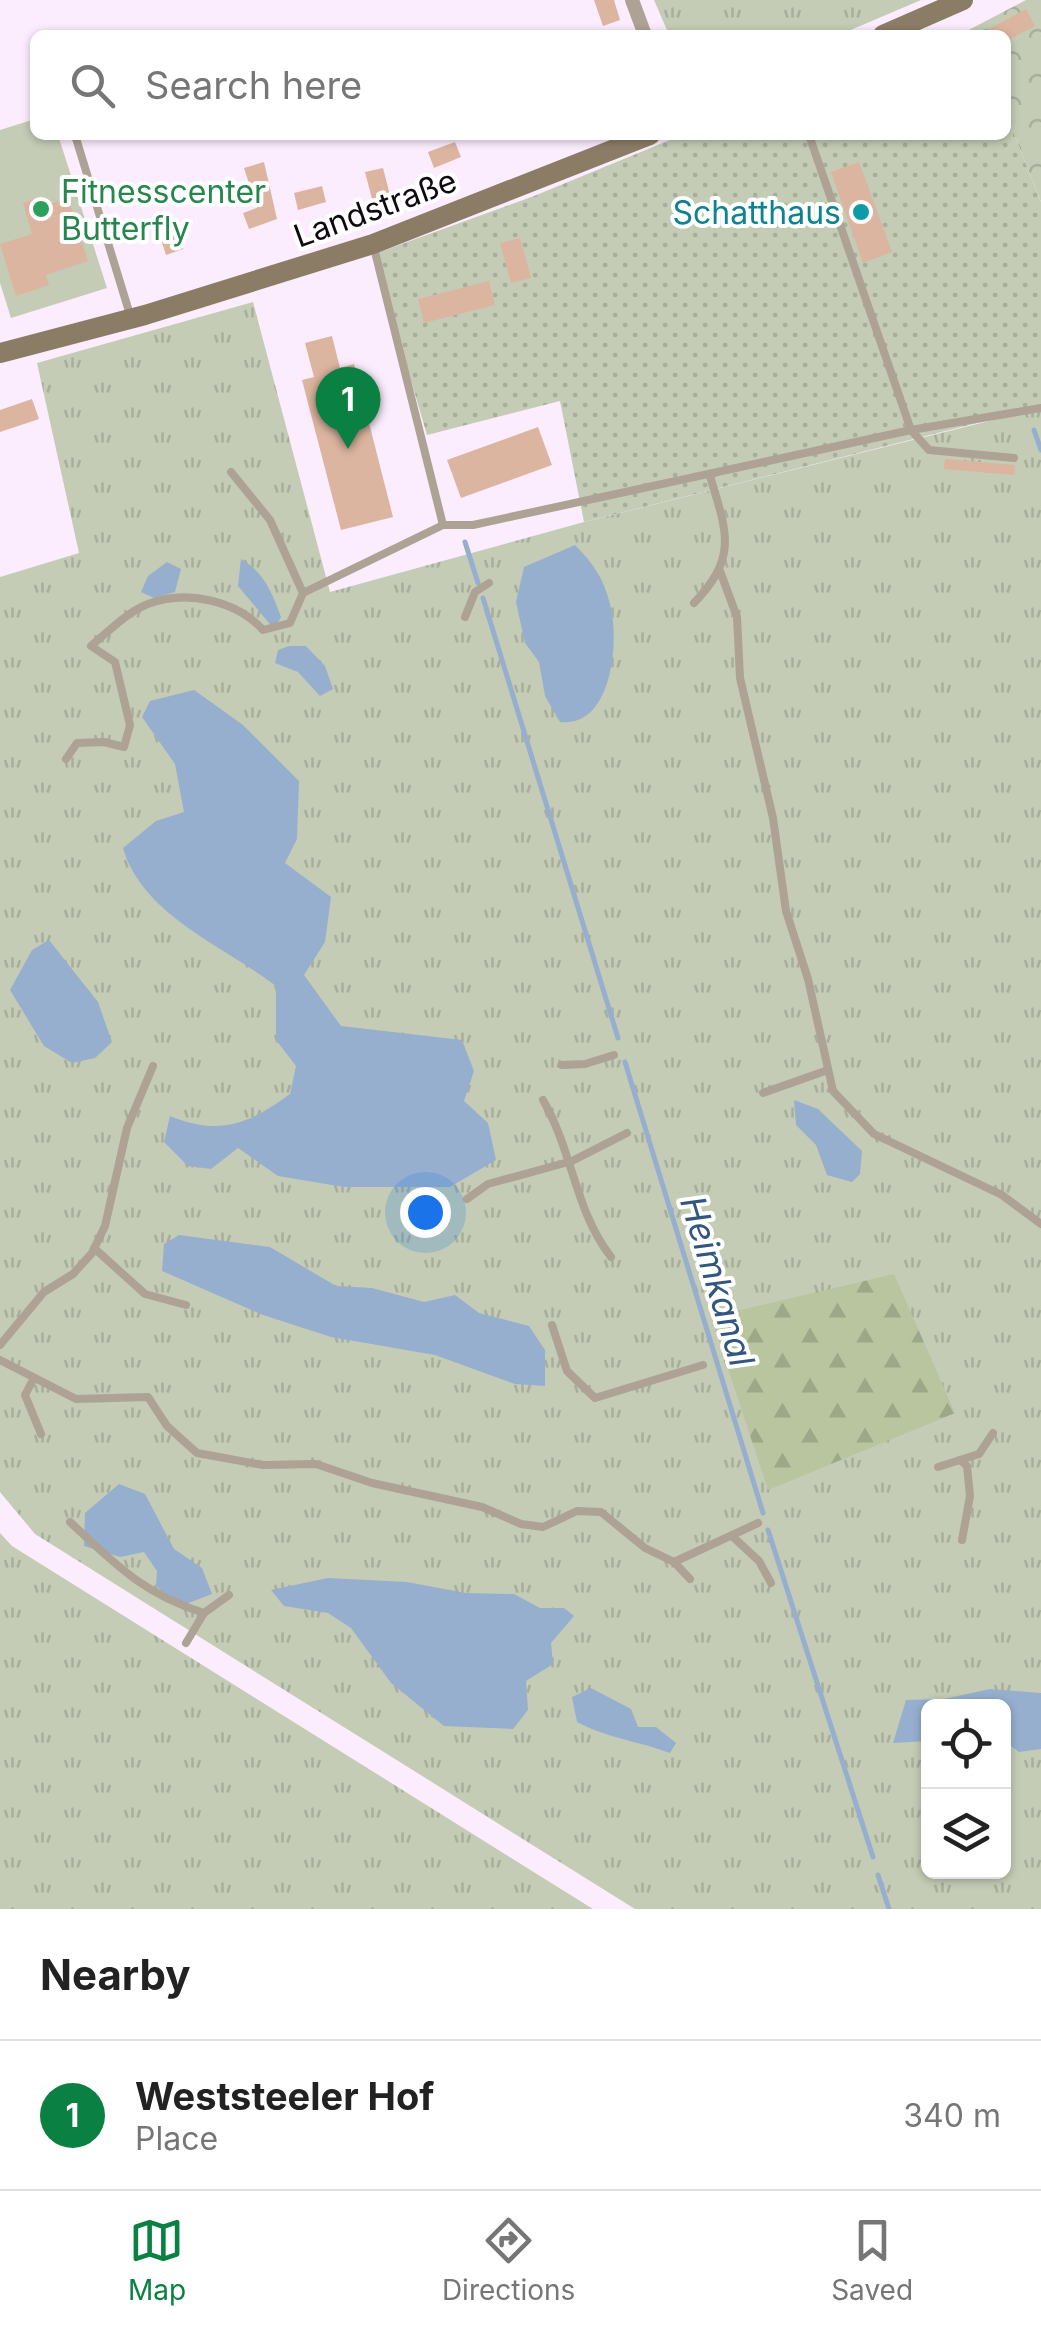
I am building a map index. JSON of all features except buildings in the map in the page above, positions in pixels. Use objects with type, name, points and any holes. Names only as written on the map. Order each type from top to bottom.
[{"type":"street","points":[[632,0],[643,30]]},
{"type":"street","points":[[894,30],[963,0]]},
{"type":"street","name":"Landstraße","points":[[0,353],[131,318],[374,244],[637,140]]},
{"type":"lane","points":[[77,140],[131,318]]},
{"type":"lane","points":[[811,140],[911,430],[928,450],[1014,458]]},
{"type":"lane","points":[[374,244],[443,525]]},
{"type":"lane","points":[[66,759],[77,743],[104,742],[124,748],[130,725],[115,662],[91,646],[146,604],[174,598],[213,601],[246,611],[264,630],[290,623],[303,593],[443,525],[472,525],[911,430],[1041,408]]},
{"type":"lane","points":[[232,472],[270,520],[303,593]]},
{"type":"lane","points":[[710,476],[724,521],[720,571],[738,618],[740,678],[773,818],[786,911],[833,1092],[874,1134],[1002,1195],[1041,1224]]},
{"type":"lane","points":[[694,604],[720,571]]},
{"type":"lane","points":[[465,617],[475,592],[489,583]]},
{"type":"lane","points":[[562,1064],[585,1064],[614,1055]]},
{"type":"lane","points":[[0,1345],[44,1292],[72,1274],[94,1248],[104,1226],[127,1128],[153,1066]]},
{"type":"lane","points":[[764,1093],[828,1070]]},
{"type":"lane","points":[[544,1100],[564,1136],[589,1229],[611,1256]]},
{"type":"lane","points":[[467,1199],[488,1184],[571,1162],[626,1133]]},
{"type":"lane","points":[[94,1248],[145,1294],[186,1305]]},
{"type":"lane","points":[[552,1325],[567,1372],[595,1398],[703,1365]]},
{"type":"lane","points":[[0,1360],[76,1399],[148,1397],[167,1426],[197,1453],[263,1466],[316,1464],[372,1483],[482,1507],[543,1528],[577,1511],[601,1512],[645,1548],[674,1562],[690,1579]]},
{"type":"lane","points":[[34,1378],[25,1396],[41,1434]]},
{"type":"lane","points":[[938,1466],[979,1454],[993,1433]]},
{"type":"lane","points":[[960,1460],[967,1466],[970,1496],[962,1540]]},
{"type":"lane","points":[[70,1522],[127,1574],[164,1600],[204,1613]]},
{"type":"lane","points":[[674,1562],[758,1523]]},
{"type":"lane","points":[[732,1536],[760,1561],[771,1584]]},
{"type":"lane","points":[[186,1642],[204,1613],[229,1595]]},
{"type":"green space","points":[[654,0],[921,0],[851,30],[667,30]]},
{"type":"green space","points":[[1026,0],[1041,0],[1041,202],[1011,127],[1011,30],[969,30]]},
{"type":"green space","name":"Fitnesscenter Butterfly","points":[[30,121],[30,140],[60,140],[107,288],[11,318],[0,283],[0,130]]},
{"type":"green space","points":[[1011,127],[1041,202],[1041,407],[584,522],[560,401],[427,435],[374,254],[534,196],[670,140],[1011,140]]},
{"type":"green space","points":[[253,302],[330,592],[584,522],[1041,408],[1041,1909],[635,1909],[35,1534],[0,1492],[0,577],[79,553],[37,363]]},
{"type":"green space","points":[[894,1274],[955,1413],[768,1490],[711,1317]]},
{"type":"green space","points":[[0,1533],[12,1546],[593,1909],[0,1909]]},
{"type":"water","points":[[575,545],[597,572],[608,595],[614,639],[608,680],[601,697],[591,711],[577,720],[560,722],[545,696],[539,662],[525,643],[516,602],[524,567]]},
{"type":"water","points":[[241,559],[256,570],[270,592],[281,617],[274,629],[238,586]]},
{"type":"water","points":[[167,562],[181,569],[175,592],[154,598],[141,592],[148,576]]},
{"type":"water","points":[[306,646],[325,666],[333,689],[320,696],[298,672],[275,663],[278,650]]},
{"type":"water","points":[[194,690],[243,725],[299,781],[297,839],[285,863],[331,897],[325,942],[304,975],[341,1026],[462,1040],[474,1071],[464,1101],[488,1123],[496,1160],[450,1187],[344,1187],[278,1176],[238,1148],[211,1169],[188,1166],[164,1142],[170,1116],[218,1126],[260,1113],[290,1094],[296,1066],[276,1040],[276,986],[166,911],[133,872],[123,848],[156,821],[184,812],[175,764],[142,717],[150,701]]},
{"type":"water","points":[[49,940],[98,1002],[112,1042],[95,1058],[72,1063],[44,1046],[10,990],[32,950]]},
{"type":"water","points":[[794,1100],[818,1109],[862,1151],[860,1174],[852,1182],[827,1175],[816,1145],[796,1125]]},
{"type":"water","points":[[179,1235],[270,1247],[336,1286],[372,1288],[424,1302],[455,1295],[479,1313],[529,1326],[545,1350],[545,1386],[515,1384],[435,1355],[331,1337],[263,1315],[162,1271],[164,1244]]},
{"type":"water","points":[[119,1484],[145,1494],[174,1549],[202,1568],[212,1594],[178,1607],[156,1586],[157,1571],[144,1552],[120,1557],[84,1546],[85,1513]]},
{"type":"water","points":[[328,1578],[407,1582],[466,1593],[514,1594],[540,1608],[564,1608],[574,1616],[551,1643],[553,1664],[526,1681],[528,1710],[513,1729],[444,1726],[391,1683],[351,1628],[328,1613],[284,1606],[271,1590]]},
{"type":"water","points":[[591,1688],[631,1709],[638,1727],[656,1727],[676,1743],[670,1753],[577,1722],[572,1697]]},
{"type":"water","points":[[990,1689],[1041,1693],[1041,1749],[1019,1752],[1011,1746],[1011,1699],[944,1699]]},
{"type":"water","points":[[906,1700],[921,1700],[921,1741],[893,1743]]},
{"type":"waterway","points":[[1034,430],[1041,450]]},
{"type":"waterway","name":"Heimkanal","points":[[465,542],[478,583]]},
{"type":"waterway","name":"Heimkanal","points":[[483,598],[618,1038]]},
{"type":"waterway","name":"Heimkanal","points":[[625,1062],[763,1513]]},
{"type":"waterway","name":"Heimkanal","points":[[768,1530],[873,1857]]},
{"type":"waterway","name":"Heimkanal","points":[[878,1875],[889,1909]]},
{"type":"place","name":"Fitnesscenter Butterfly","points":[[41,209]]},
{"type":"place","name":"Schatthaus","points":[[861,212]]},
{"type":"place","name":"Weststeeler Hof","points":[[348,449]]}]
